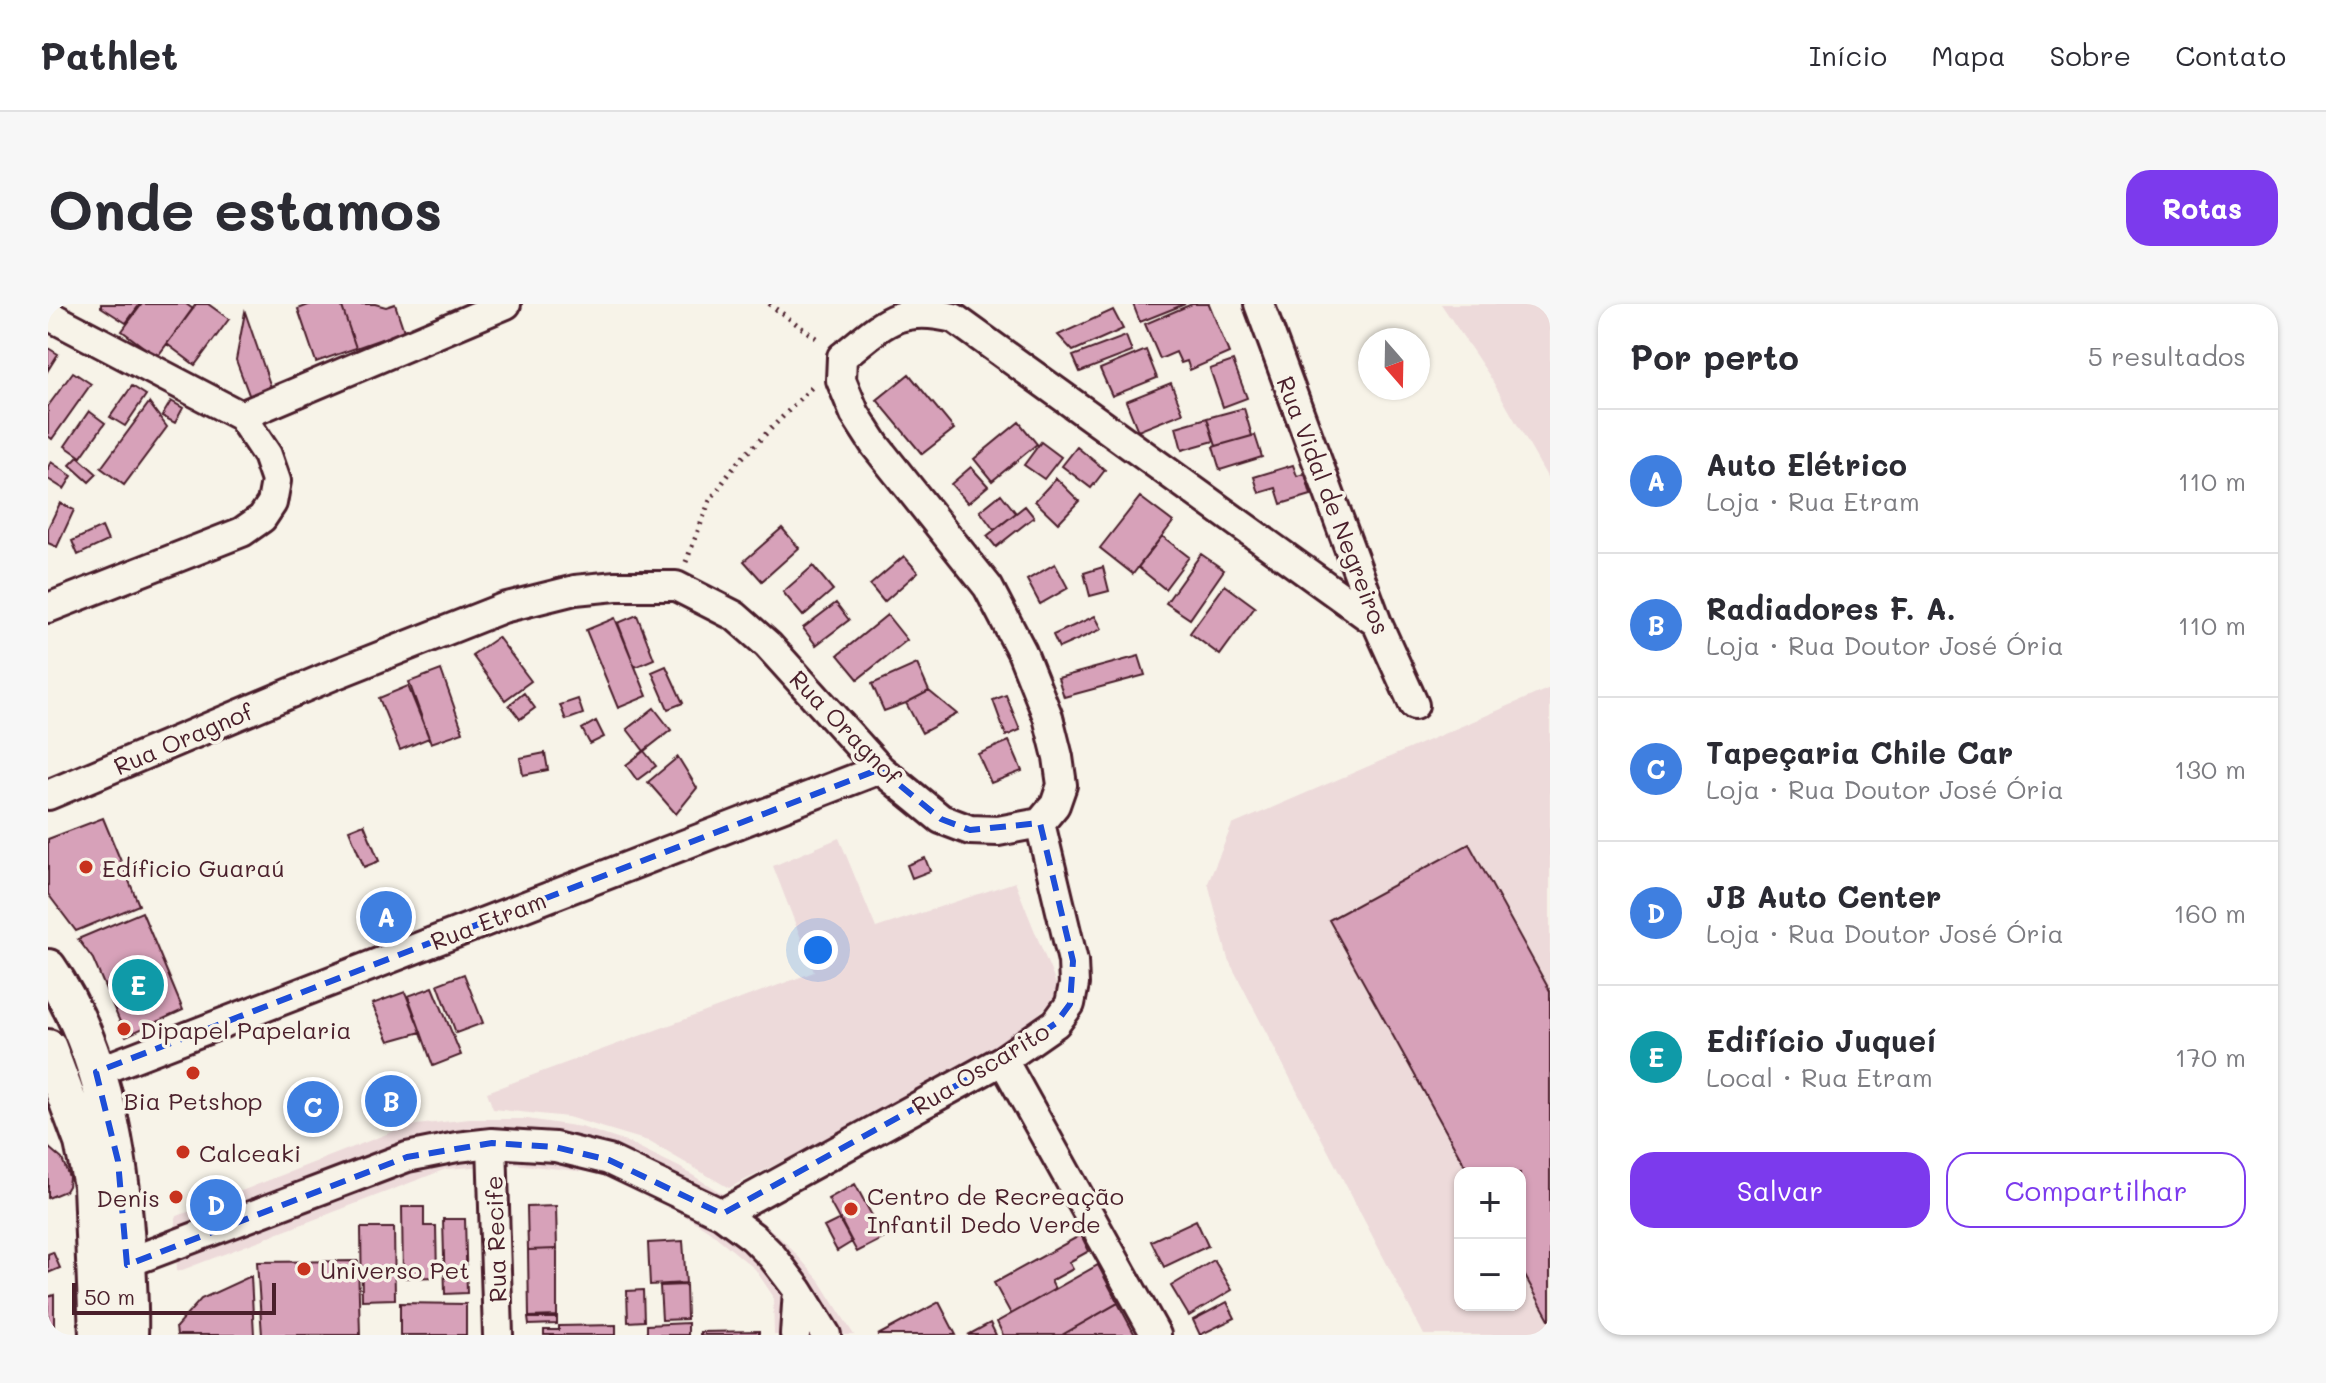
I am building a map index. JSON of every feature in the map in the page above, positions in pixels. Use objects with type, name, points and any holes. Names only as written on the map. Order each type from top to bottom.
[{"type":"street","points":[[241,416],[506,304]]},
{"type":"street","name":"Rua Vidal de Negreiros","points":[[1259,304],[1377,623],[1414,705]]},
{"type":"street","points":[[1040,823],[1055,805],[1062,785],[1048,717],[1022,652],[988,587],[875,445],[855,414],[841,380],[842,357],[887,321],[907,312],[931,311],[954,318],[1377,623]]},
{"type":"street","points":[[48,315],[241,416],[267,455],[276,481],[272,503],[262,518],[242,532],[55,598]]},
{"type":"street","name":"Rua Oragnof","points":[[48,795],[331,676],[503,608],[575,590],[676,586],[735,616],[768,645],[880,769],[941,819],[970,830],[998,831],[1040,823]]},
{"type":"street","name":"Rua Etram","points":[[96,1072],[880,769]]},
{"type":"street","name":"Rua Oscarito","points":[[722,1214],[1003,1060],[1056,1023],[1070,1004],[1074,984],[1073,961],[1040,823]]},
{"type":"street","points":[[48,968],[77,1021],[96,1072],[118,1161],[125,1214],[98,1335]]},
{"type":"street","points":[[48,1048],[58,1103],[83,1142],[129,1335]]},
{"type":"street","points":[[1003,1060],[1156,1335]]},
{"type":"street","points":[[112,1269],[407,1157],[492,1143],[555,1147],[609,1160],[722,1214],[772,1256],[826,1335]]},
{"type":"street","name":"Rua Recife","points":[[492,1143],[498,1335]]},
{"type":"street","points":[[795,1335],[798,1290]]},
{"type":"path","points":[[676,586],[710,500],[737,463],[842,357],[769,304]]},
{"type":"highlighted area","points":[[880,769],[941,819],[970,830],[1040,823],[1073,961],[1070,1004],[1056,1023],[1003,1060],[722,1214],[609,1160],[555,1147],[492,1143],[407,1157],[127,1265],[118,1161],[96,1072]]},
{"type":"shaded area","points":[[1441,304],[1550,304],[1550,482],[1489,375]]},
{"type":"shaded area","points":[[1550,688],[1550,1335],[1424,1335],[1228,959],[1208,883],[1232,825]]},
{"type":"shaded area","points":[[839,838],[876,928],[1015,882],[1060,994],[1015,1036],[821,1142],[729,1188],[648,1141],[568,1117],[493,1109],[487,1092],[814,972],[773,866]]},
{"type":"shaded area","points":[[470,1119],[527,1119],[581,1127],[632,1144],[681,1168],[750,1211],[786,1243],[820,1281],[854,1335],[774,1335],[773,1296],[755,1269],[708,1230],[658,1199],[596,1173],[514,1164],[446,1169],[177,1272],[175,1217],[407,1126]]},
{"type":"building","points":[[101,304],[140,304],[126,323]]},
{"type":"building","points":[[142,304],[186,304],[193,309],[157,357],[122,331]]},
{"type":"building","points":[[196,304],[208,304],[229,319],[195,365],[167,344]]},
{"type":"building","points":[[311,304],[341,304],[356,348],[316,362],[298,309]]},
{"type":"building","points":[[341,304],[386,307],[395,304],[404,331],[356,348]]},
{"type":"building","points":[[1133,304],[1185,304],[1140,322]]},
{"type":"building","points":[[1192,304],[1209,304],[1229,353],[1190,370],[1187,361],[1181,363],[1176,352],[1160,359],[1145,324]]},
{"type":"building","points":[[1113,310],[1123,329],[1073,351],[1058,335]]},
{"type":"building","points":[[245,312],[273,393],[251,400],[236,360]]},
{"type":"building","points":[[1126,336],[1132,352],[1080,372],[1073,356]]},
{"type":"building","points":[[48,348],[58,354],[48,370]]},
{"type":"building","points":[[1146,350],[1157,378],[1112,396],[1100,369]]},
{"type":"building","points":[[1233,361],[1247,398],[1223,407],[1210,369]]},
{"type":"building","points":[[73,372],[91,384],[52,439],[48,436],[48,406]]},
{"type":"building","points":[[909,374],[954,429],[922,454],[877,400]]},
{"type":"building","points":[[1171,383],[1183,413],[1138,431],[1126,401]]},
{"type":"building","points":[[132,386],[146,395],[125,426],[110,417]]},
{"type":"building","points":[[171,401],[183,408],[175,423],[162,416]]},
{"type":"building","points":[[149,403],[167,427],[124,485],[101,468]]},
{"type":"building","points":[[1244,408],[1252,436],[1216,446],[1207,418]]},
{"type":"building","points":[[89,411],[105,423],[81,457],[65,446]]},
{"type":"building","points":[[1207,418],[1214,441],[1182,450],[1176,427]]},
{"type":"building","points":[[1019,422],[1037,444],[992,481],[974,459]]},
{"type":"building","points":[[1255,435],[1262,457],[1220,470],[1213,447]]},
{"type":"building","points":[[1041,442],[1061,457],[1044,479],[1024,465]]},
{"type":"building","points":[[1077,447],[1105,470],[1091,488],[1062,466]]},
{"type":"building","points":[[78,457],[97,474],[89,482],[70,465]]},
{"type":"building","points":[[51,462],[72,476],[64,489],[48,479]]},
{"type":"building","points":[[1293,465],[1297,476],[1305,474],[1311,495],[1281,504],[1276,488],[1259,493],[1254,477]]},
{"type":"building","points":[[971,467],[988,486],[968,503],[951,484]]},
{"type":"building","points":[[1056,478],[1079,501],[1058,523],[1035,501]]},
{"type":"building","points":[[1001,494],[1016,513],[994,530],[980,511]]},
{"type":"building","points":[[1140,497],[1173,522],[1133,574],[1100,548]]},
{"type":"building","points":[[60,503],[74,510],[57,547],[48,543],[48,528]]},
{"type":"building","points":[[1025,506],[1034,517],[996,547],[987,536]]},
{"type":"building","points":[[102,527],[108,541],[78,555],[72,541]]},
{"type":"building","points":[[782,528],[799,548],[762,581],[744,561]]},
{"type":"building","points":[[1162,536],[1189,557],[1165,589],[1138,567]]},
{"type":"building","points":[[1201,554],[1224,570],[1190,619],[1166,603]]},
{"type":"building","points":[[904,556],[918,572],[884,602],[870,585]]},
{"type":"building","points":[[1055,564],[1068,588],[1040,604],[1027,580]]},
{"type":"building","points":[[813,566],[833,590],[803,616],[783,592]]},
{"type":"building","points":[[1103,567],[1109,591],[1090,596],[1084,573]]},
{"type":"building","points":[[1225,585],[1255,607],[1220,655],[1190,633]]},
{"type":"building","points":[[836,603],[849,620],[816,645],[803,628]]},
{"type":"building","points":[[637,615],[654,659],[635,667],[618,623]]},
{"type":"building","points":[[887,615],[907,640],[858,679],[838,655]]},
{"type":"building","points":[[1095,616],[1102,629],[1059,648],[1053,635]]},
{"type":"building","points":[[615,618],[647,696],[618,708],[586,630]]},
{"type":"building","points":[[498,637],[531,681],[505,700],[472,655]]},
{"type":"building","points":[[1139,656],[1145,675],[1064,697],[1058,678]]},
{"type":"building","points":[[917,664],[929,691],[884,711],[872,684]]},
{"type":"building","points":[[666,666],[683,703],[668,709],[652,672]]},
{"type":"building","points":[[441,670],[463,732],[431,743],[409,682]]},
{"type":"building","points":[[408,686],[429,738],[400,750],[379,698]]},
{"type":"building","points":[[929,691],[957,714],[922,733],[906,703]]},
{"type":"building","points":[[524,693],[535,708],[520,719],[509,705]]},
{"type":"building","points":[[1006,695],[1020,730],[1006,736],[993,700]]},
{"type":"building","points":[[578,699],[583,714],[566,720],[560,705]]},
{"type":"building","points":[[654,708],[671,730],[644,751],[627,729]]},
{"type":"building","points":[[596,721],[604,737],[590,744],[582,729]]},
{"type":"building","points":[[1009,741],[1022,771],[991,783],[978,754]]},
{"type":"building","points":[[644,751],[656,766],[637,780],[626,765]]},
{"type":"building","points":[[545,753],[548,770],[523,775],[520,758]]},
{"type":"building","points":[[678,757],[697,788],[676,814],[648,782]]},
{"type":"building","name":"Edíficio Guaraú","points":[[103,818],[139,905],[76,931],[48,894],[48,839]]},
{"type":"building","points":[[364,824],[379,861],[364,867],[349,830]]},
{"type":"building","points":[[1469,844],[1550,991],[1550,1321],[1526,1278],[1526,1167],[1466,1167],[1329,920]]},
{"type":"building","points":[[925,858],[930,871],[912,878],[907,865]]},
{"type":"building","points":[[142,912],[183,1010],[126,1036],[93,959],[78,939]]},
{"type":"building","points":[[464,974],[483,1023],[456,1033],[438,984]]},
{"type":"building","points":[[433,987],[461,1055],[433,1066],[408,996]]},
{"type":"building","points":[[405,992],[421,1032],[389,1041],[372,1004]]},
{"type":"building","points":[[48,1147],[62,1159],[69,1177],[65,1191],[48,1198]]},
{"type":"building","name":"Centro de Recreação Infantil Dedo Verde","points":[[855,1184],[884,1238],[857,1252],[828,1199]]},
{"type":"building","points":[[556,1206],[557,1249],[528,1250],[527,1207]]},
{"type":"building","points":[[402,1207],[424,1207],[424,1226],[436,1226],[437,1277],[403,1278]]},
{"type":"building","points":[[443,1219],[465,1219],[467,1293],[445,1294]]},
{"type":"building","points":[[840,1219],[852,1242],[837,1251],[824,1227]]},
{"type":"building","points":[[1196,1220],[1208,1246],[1164,1267],[1151,1241]]},
{"type":"building","points":[[361,1228],[394,1228],[395,1299],[362,1300]]},
{"type":"building","points":[[1081,1235],[1089,1251],[1069,1262],[1073,1269],[1051,1281],[1055,1289],[1011,1314],[994,1283]]},
{"type":"building","points":[[683,1241],[686,1283],[650,1285],[648,1243]]},
{"type":"building","points":[[557,1249],[557,1316],[529,1317],[528,1250]]},
{"type":"building","points":[[53,1252],[60,1268],[48,1273],[48,1254]]},
{"type":"building","points":[[1214,1260],[1232,1290],[1189,1316],[1171,1286]]},
{"type":"building","points":[[358,1261],[360,1335],[262,1335],[257,1262]]},
{"type":"building","points":[[1098,1265],[1118,1303],[1062,1335],[1003,1335],[997,1322]]},
{"type":"building","points":[[251,1276],[254,1335],[177,1335],[176,1327],[201,1299]]},
{"type":"building","points":[[686,1285],[687,1319],[662,1320],[660,1286]]},
{"type":"building","points":[[643,1290],[644,1321],[628,1322],[627,1291]]},
{"type":"building","points":[[54,1295],[54,1335],[48,1335],[48,1297]]},
{"type":"building","points":[[939,1302],[956,1335],[878,1335]]},
{"type":"building","points":[[1227,1302],[1235,1318],[1200,1335],[1193,1320]]},
{"type":"building","points":[[400,1303],[466,1304],[466,1335],[400,1335]]},
{"type":"building","points":[[1118,1303],[1135,1335],[1062,1335]]},
{"type":"building","points":[[528,1318],[557,1318],[557,1324],[529,1325]]},
{"type":"building","points":[[688,1323],[688,1335],[647,1335],[647,1325]]},
{"type":"building","points":[[990,1323],[996,1335],[968,1335]]},
{"type":"building","points":[[616,1325],[616,1335],[544,1335],[544,1330],[559,1330],[559,1326]]},
{"type":"building","points":[[759,1331],[759,1335],[700,1335],[700,1332]]},
{"type":"place","name":"Edíficio Guaraú","points":[[86,867]]},
{"type":"place","name":"Auto Elétrico","points":[[386,917]]},
{"type":"place","name":"Edifício Juqueí","points":[[138,985]]},
{"type":"place","name":"Dipapel Papelaria","points":[[124,1029]]},
{"type":"place","name":"Bia Petshop","points":[[193,1073]]},
{"type":"place","name":"Radiadores F. A.","points":[[391,1101]]},
{"type":"place","name":"Tapeçaria Chile Car","points":[[313,1107]]},
{"type":"place","name":"Calceaki","points":[[183,1152]]},
{"type":"place","name":"Denis","points":[[176,1197]]},
{"type":"place","name":"JB Auto Center","points":[[216,1205]]},
{"type":"place","name":"Centro de Recreação Infantil Dedo Verde","points":[[851,1209]]},
{"type":"place","name":"Universo Pet","points":[[304,1269]]}]
